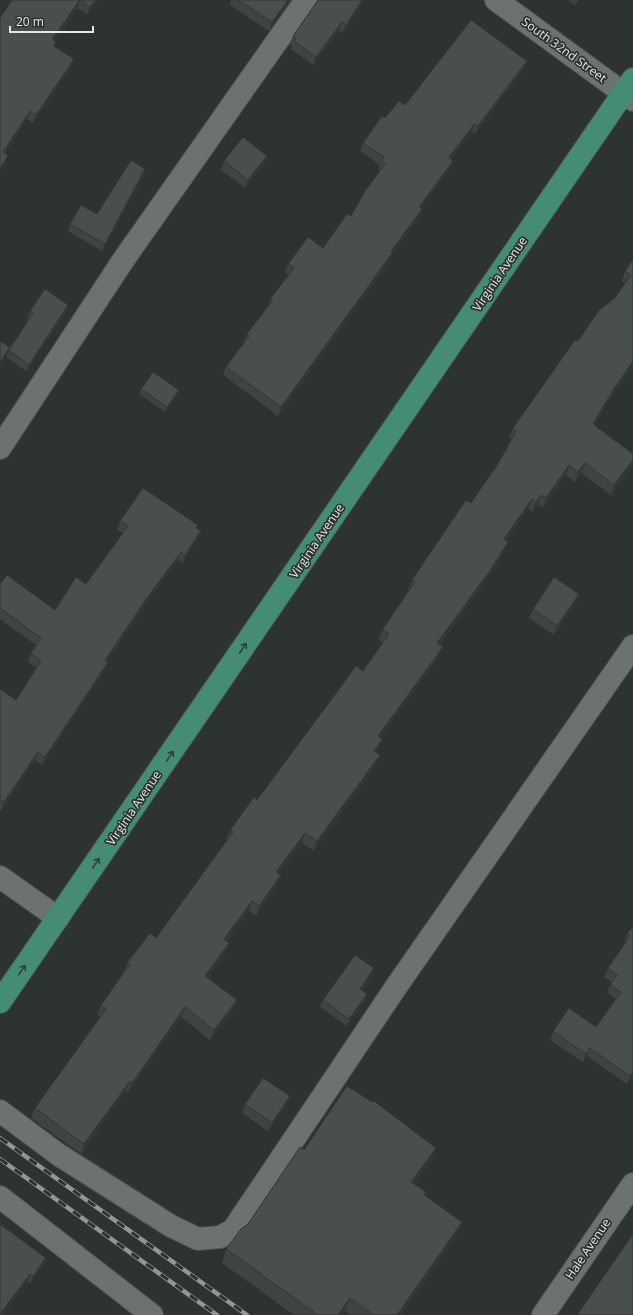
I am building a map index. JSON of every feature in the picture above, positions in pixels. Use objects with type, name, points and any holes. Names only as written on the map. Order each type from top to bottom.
[{"type":"main road","name":"Virginia Avenue","points":[[0,1002],[630,91]]},
{"type":"street","points":[[0,448],[124,259],[306,0]]},
{"type":"street","name":"South 32nd Street","points":[[496,0],[630,91]]},
{"type":"street","points":[[0,1110],[59,1155],[171,1226],[198,1239],[220,1237],[233,1230],[396,987],[633,646]]},
{"type":"street","points":[[0,877],[58,918]]},
{"type":"street","name":"Hale Avenue","points":[[543,1315],[633,1184]]},
{"type":"street","points":[[0,1197],[152,1315]]},
{"type":"building","points":[[12,0],[80,0],[52,39],[56,42],[54,46],[74,59],[36,115],[30,111],[3,152],[8,156],[0,168],[0,18]]},
{"type":"building","points":[[81,0],[95,0],[90,7]]},
{"type":"building","points":[[238,0],[288,0],[272,22]]},
{"type":"building","points":[[318,0],[362,0],[346,25],[342,22],[316,57],[294,41],[296,38],[293,36]]},
{"type":"building","points":[[471,20],[527,61],[478,126],[475,123],[449,157],[453,161],[419,207],[422,209],[391,251],[393,252],[281,407],[226,367],[249,336],[247,334],[272,301],[270,299],[294,268],[288,264],[308,237],[323,248],[347,214],[351,216],[365,191],[385,164],[381,161],[384,157],[363,143],[382,116],[385,118],[399,101],[405,105]]},
{"type":"building","points":[[243,137],[267,156],[248,180],[224,161]]},
{"type":"building","points":[[131,160],[145,169],[105,244],[70,224],[81,205],[97,214]]},
{"type":"building","points":[[633,259],[633,361],[613,390],[593,424],[633,454],[633,460],[614,485],[585,463],[578,472],[569,465],[546,498],[541,495],[536,502],[532,499],[504,539],[508,542],[489,572],[437,643],[443,647],[378,736],[382,740],[374,751],[380,755],[317,841],[305,833],[276,872],[281,875],[259,906],[252,901],[224,939],[229,943],[205,976],[237,1000],[214,1030],[185,1007],[132,1083],[130,1081],[84,1144],[35,1108],[106,1009],[101,1005],[130,964],[127,963],[150,933],[156,938],[233,832],[230,830],[254,797],[257,800],[356,666],[363,671],[389,634],[382,630],[415,582],[412,580],[466,500],[471,503],[498,464],[516,431],[513,428],[575,340],[578,341],[599,310],[614,299],[631,275],[625,271]]},
{"type":"building","points":[[45,289],[68,305],[29,365],[9,350],[33,313],[30,311]]},
{"type":"building","points":[[0,341],[10,347],[0,362]]},
{"type":"building","points":[[153,372],[179,390],[167,407],[141,389]]},
{"type":"building","points":[[143,488],[198,525],[196,528],[201,531],[185,555],[181,552],[144,602],[105,660],[108,662],[45,757],[38,752],[4,802],[0,800],[0,689],[16,700],[41,661],[31,653],[41,638],[0,608],[0,584],[7,575],[55,610],[76,577],[86,584],[128,526],[120,521]]},
{"type":"building","points":[[554,577],[579,594],[557,626],[533,609]]},
{"type":"building","points":[[633,926],[633,1072],[630,1076],[590,1048],[586,1054],[553,1031],[569,1008],[596,1027],[621,992],[610,984],[617,975],[608,968],[630,936],[627,934]]},
{"type":"building","points":[[355,955],[374,968],[360,989],[367,994],[349,1019],[323,1000]]},
{"type":"building","points":[[263,1078],[290,1096],[272,1123],[245,1104]]},
{"type":"building","points":[[347,1086],[372,1102],[374,1101],[436,1148],[411,1182],[426,1192],[424,1195],[462,1222],[397,1315],[374,1315],[350,1298],[338,1315],[318,1315],[226,1249],[241,1229],[248,1224],[300,1147],[304,1150]]},
{"type":"building","points":[[0,1224],[46,1258],[33,1276],[30,1274],[0,1314]]},
{"type":"building","points":[[633,1234],[633,1315],[577,1315]]},
{"type":"railway","points":[[0,1138],[247,1315]]},
{"type":"railway","points":[[0,1159],[217,1315]]}]
